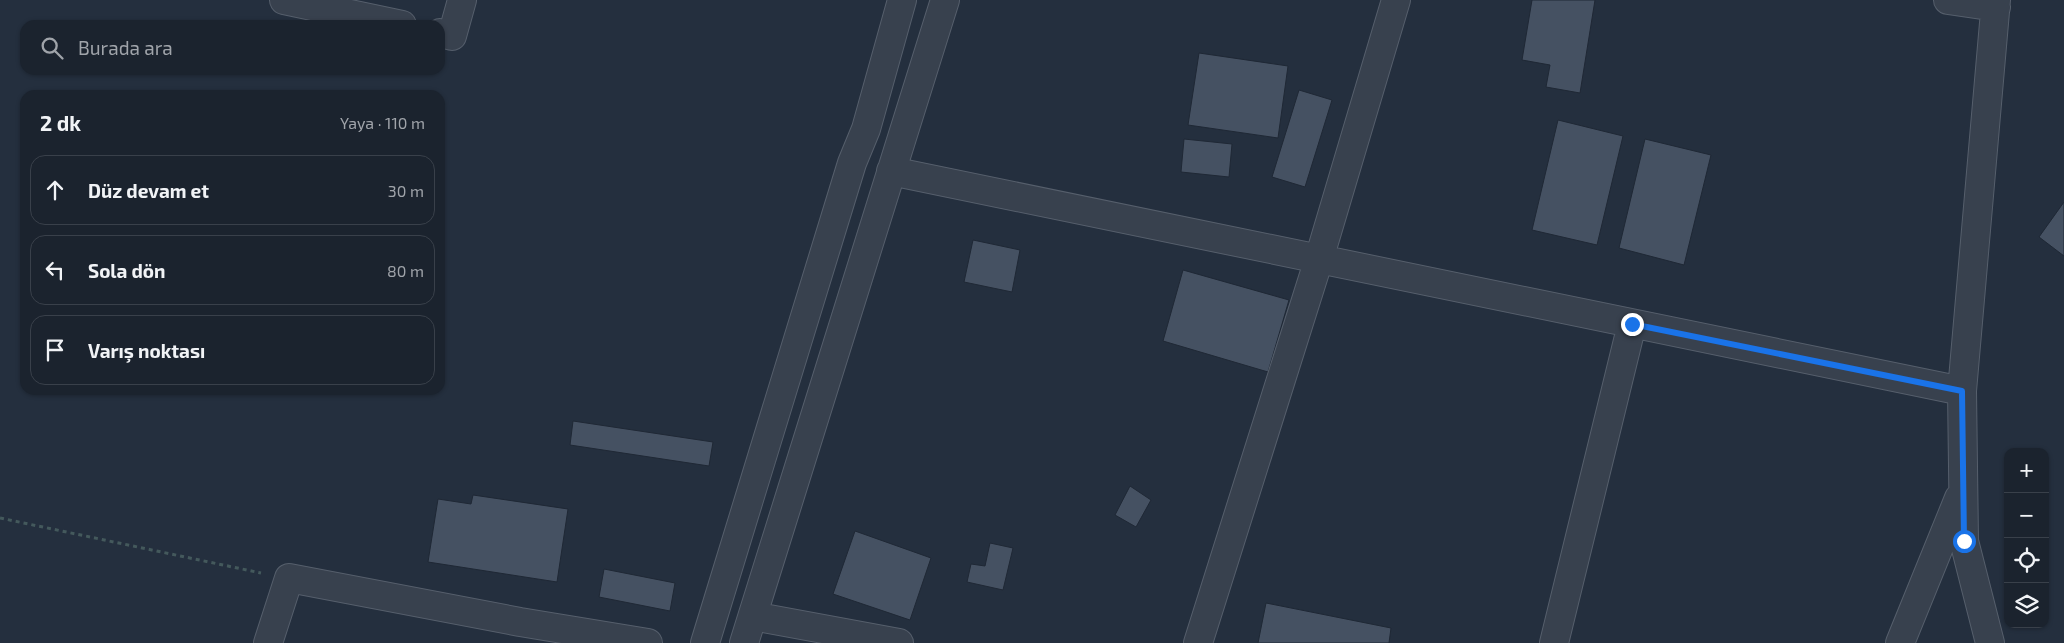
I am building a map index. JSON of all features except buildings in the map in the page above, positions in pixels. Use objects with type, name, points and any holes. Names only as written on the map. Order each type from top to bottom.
[{"type":"street","points":[[284,0],[378,20]]},
{"type":"street","points":[[445,34],[452,36],[462,0]]},
{"type":"street","points":[[705,643],[852,163],[866,129],[902,0]]},
{"type":"street","points":[[744,643],[945,0]]},
{"type":"street","points":[[1198,643],[1320,260],[1396,0]]},
{"type":"street","points":[[1948,0],[1996,4],[1962,391],[1964,541],[1990,643]]},
{"type":"street","points":[[891,171],[1962,391]]},
{"type":"street","points":[[1554,643],[1632,324]]},
{"type":"street","points":[[1900,643],[1964,487]]},
{"type":"street","points":[[268,643],[289,578],[520,622],[648,643]]},
{"type":"street","points":[[753,616],[899,643]]},
{"type":"path","points":[[0,518],[289,578]]},
{"type":"route","points":[[1632,324],[1962,391],[1964,541]]}]
